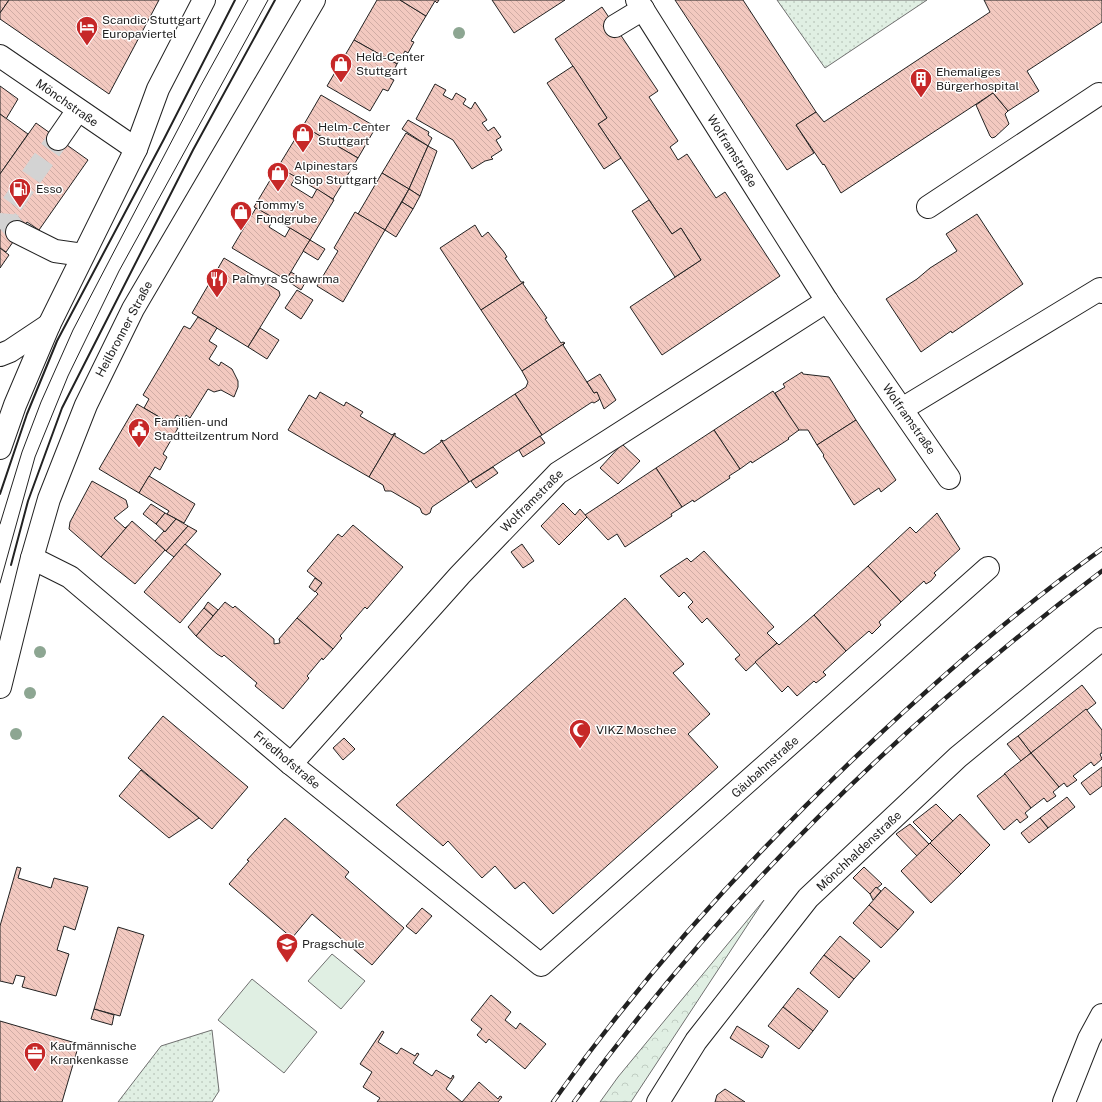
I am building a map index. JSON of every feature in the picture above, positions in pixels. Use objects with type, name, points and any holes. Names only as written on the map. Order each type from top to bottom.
[{"type":"street","points":[[0,448],[15,405],[49,325],[136,149],[158,89],[204,0]]},
{"type":"street","name":"Heilbronner Straße","points":[[0,686],[32,558],[49,499],[74,432],[133,309],[314,0]]},
{"type":"street","points":[[615,26],[640,4]]},
{"type":"street","name":"Wolframstraße","points":[[640,4],[827,301],[949,478]]},
{"type":"street","name":"Mönchstraße","points":[[0,56],[136,149]]},
{"type":"street","points":[[928,207],[1101,90]]},
{"type":"street","points":[[58,139],[78,110]]},
{"type":"street","points":[[17,232],[55,250],[83,255]]},
{"type":"street","points":[[902,409],[1100,289],[1102,292]]},
{"type":"street","name":"Wolframstraße","points":[[291,764],[460,575],[558,473],[827,301]]},
{"type":"street","points":[[0,355],[10,351],[49,325]]},
{"type":"street","name":"Friedhofstraße","points":[[32,558],[70,577],[291,764],[541,965]]},
{"type":"street","name":"Gäubahnstraße","points":[[541,965],[988,568]]},
{"type":"street","name":"Mönchhaldenstraße","points":[[658,1102],[696,1041],[808,898],[958,758],[1102,639]]},
{"type":"street","points":[[1064,1102],[1089,1039],[1102,1015]]},
{"type":"green space","points":[[777,0],[927,0],[825,68]]},
{"type":"green space","points":[[764,900],[631,1102],[600,1102],[618,1077]]},
{"type":"green space","points":[[332,954],[365,981],[341,1009],[308,981]]},
{"type":"green space","points":[[252,979],[317,1032],[284,1073],[218,1020]]},
{"type":"green space","points":[[212,1030],[219,1091],[212,1102],[118,1102],[161,1046]]},
{"type":"building","points":[[0,0],[9,0],[0,13]]},
{"type":"building","name":"Scandic Stuttgart Europaviertel","points":[[9,0],[159,0],[109,94],[0,19],[0,13]]},
{"type":"building","points":[[377,0],[400,0],[426,16],[411,41],[414,42],[408,53],[405,51],[397,64],[354,40]]},
{"type":"building","points":[[400,0],[439,0],[437,3],[435,1],[426,16]]},
{"type":"building","points":[[492,0],[565,0],[514,33]]},
{"type":"building","points":[[675,0],[743,0],[816,112],[796,125],[814,153],[787,170]]},
{"type":"building","name":"Ehemaliges Bürgerhospital","points":[[984,0],[1102,0],[1102,22],[1027,71],[1039,91],[1008,111],[993,93],[841,193],[824,164],[823,165],[796,125],[816,112],[824,122],[990,12]]},
{"type":"building","points":[[602,7],[658,91],[649,97],[678,141],[670,147],[678,160],[687,154],[716,198],[725,192],[780,276],[662,355],[630,307],[701,260],[681,228],[672,234],[598,124],[607,118],[555,39]]},
{"type":"building","points":[[354,40],[397,64],[390,78],[394,80],[388,91],[383,89],[370,111],[327,86]]},
{"type":"building","points":[[573,66],[607,118],[598,124],[621,158],[604,169],[547,83]]},
{"type":"building","points":[[435,84],[446,90],[443,95],[452,100],[456,93],[466,99],[463,104],[471,109],[475,102],[487,120],[482,123],[488,131],[494,127],[501,137],[496,140],[502,150],[491,157],[493,159],[485,161],[472,169],[453,140],[416,119]]},
{"type":"building","points":[[0,86],[18,99],[6,119],[0,114]]},
{"type":"building","points":[[993,93],[1008,111],[1005,114],[1009,124],[992,138],[976,105]]},
{"type":"building","points":[[321,95],[376,127],[358,158],[303,126]]},
{"type":"building","points":[[0,114],[28,134],[0,174]]},
{"type":"building","points":[[408,120],[429,132],[428,135],[432,138],[428,146],[402,129]]},
{"type":"building","points":[[36,123],[88,160],[39,230],[27,222],[6,252],[0,248],[0,174]]},
{"type":"building","points":[[303,126],[358,158],[333,199],[278,167]]},
{"type":"building","points":[[406,133],[428,146],[409,189],[382,173]]},
{"type":"building","points":[[428,146],[437,151],[420,196],[409,189]]},
{"type":"building","points":[[278,167],[296,177],[291,185],[312,198],[317,189],[334,200],[310,240],[254,207]]},
{"type":"building","points":[[382,173],[409,189],[385,230],[358,214]]},
{"type":"building","points":[[409,189],[420,196],[413,209],[402,202]]},
{"type":"building","points":[[649,200],[672,234],[681,228],[701,260],[675,277],[632,211]]},
{"type":"building","points":[[402,202],[413,209],[396,237],[385,230]]},
{"type":"building","points":[[256,208],[274,218],[269,227],[285,237],[290,228],[310,240],[286,280],[232,248],[248,221],[246,220],[248,217],[250,218]]},
{"type":"building","points":[[355,212],[385,230],[343,302],[317,286],[338,251],[334,248]]},
{"type":"building","points":[[977,214],[1023,284],[952,333],[951,331],[921,352],[886,299],[957,251],[946,234]]},
{"type":"building","points":[[475,225],[482,237],[488,232],[504,252],[507,257],[505,258],[521,282],[524,282],[481,310],[440,248]]},
{"type":"building","points":[[310,240],[325,249],[318,260],[303,251]]},
{"type":"building","points":[[0,248],[9,255],[0,268]]},
{"type":"building","points":[[224,258],[279,291],[280,295],[248,347],[192,313]]},
{"type":"building","points":[[291,272],[306,281],[301,290],[286,280]]},
{"type":"building","points":[[524,282],[523,284],[547,318],[545,319],[561,343],[565,343],[522,371],[481,310]]},
{"type":"building","points":[[297,290],[313,300],[301,319],[285,308]]},
{"type":"building","points":[[198,317],[217,328],[209,341],[217,346],[209,359],[219,366],[221,362],[232,369],[238,381],[238,387],[234,397],[221,390],[214,392],[208,389],[190,418],[186,415],[184,420],[177,415],[171,424],[144,408],[149,399],[143,395],[184,326],[190,329]]},
{"type":"building","points":[[260,328],[279,340],[267,359],[248,347]]},
{"type":"building","points":[[565,343],[563,345],[594,393],[597,392],[600,397],[599,400],[594,403],[592,402],[542,435],[515,394],[526,387],[528,382],[522,371]]},
{"type":"building","points":[[802,372],[803,374],[829,377],[856,420],[817,445],[808,430],[798,430],[775,393],[785,387],[783,384]]},
{"type":"building","points":[[600,374],[616,400],[604,409],[597,392],[594,393],[587,382]]},
{"type":"building","points":[[773,391],[799,430],[788,438],[789,439],[740,469],[714,430]]},
{"type":"building","points":[[320,392],[344,406],[346,402],[363,412],[360,416],[392,435],[395,433],[369,477],[288,430],[309,395],[316,399]]},
{"type":"building","points":[[515,394],[542,435],[469,482],[441,440],[444,441]]},
{"type":"building","points":[[137,404],[178,428],[163,454],[167,457],[160,470],[155,467],[139,493],[99,469]]},
{"type":"building","points":[[856,420],[896,480],[881,492],[879,488],[854,505],[817,445]]},
{"type":"building","points":[[714,430],[740,469],[729,476],[730,478],[694,502],[693,500],[682,507],[656,468]]},
{"type":"building","points":[[395,433],[395,436],[424,454],[441,442],[441,440],[469,482],[432,507],[430,513],[426,515],[422,513],[420,508],[391,491],[385,491],[383,485],[369,477]]},
{"type":"building","points":[[540,436],[545,443],[523,457],[519,450]]},
{"type":"building","points":[[622,444],[640,461],[618,484],[600,468]]},
{"type":"building","points":[[493,467],[498,473],[476,488],[471,481]]},
{"type":"building","points":[[656,468],[682,507],[671,514],[672,516],[625,547],[617,534],[608,540],[585,515]]},
{"type":"building","points":[[149,476],[195,504],[184,523],[167,514],[169,511],[139,493]]},
{"type":"building","points":[[92,481],[126,500],[128,507],[114,518],[125,528],[129,525],[101,557],[69,529],[70,522]]},
{"type":"building","points":[[563,503],[575,515],[580,509],[587,517],[559,545],[541,526]]},
{"type":"building","points":[[151,504],[165,513],[156,524],[143,514]]},
{"type":"building","points":[[165,513],[176,519],[165,532],[156,524]]},
{"type":"building","points":[[937,513],[960,549],[934,573],[936,575],[931,581],[926,584],[924,581],[901,602],[868,566],[910,527],[916,533]]},
{"type":"building","points":[[176,519],[188,526],[166,551],[155,541]]},
{"type":"building","points":[[132,521],[165,550],[135,584],[101,557]]},
{"type":"building","points":[[353,525],[403,567],[367,609],[365,607],[340,636],[342,638],[333,649],[297,618],[318,594],[315,591],[322,583],[307,571],[338,534],[342,537]]},
{"type":"building","points":[[188,526],[197,531],[174,557],[166,551]]},
{"type":"building","points":[[185,544],[221,574],[180,623],[144,592]]},
{"type":"building","points":[[522,544],[534,561],[523,568],[511,552]]},
{"type":"building","points":[[704,551],[774,627],[767,633],[777,643],[746,671],[735,659],[740,655],[707,618],[702,623],[688,607],[693,602],[684,592],[679,597],[660,576],[687,558],[691,562]]},
{"type":"building","points":[[868,566],[901,602],[879,622],[881,625],[872,634],[869,631],[846,651],[814,615]]},
{"type":"building","points":[[315,578],[322,583],[315,592],[309,587]]},
{"type":"building","name":"VIKZ Moschee","points":[[625,598],[684,664],[673,673],[710,714],[688,734],[718,767],[553,914],[524,882],[515,889],[495,866],[482,878],[448,841],[443,846],[396,805]]},
{"type":"building","points":[[208,602],[218,610],[213,616],[204,608]]},
{"type":"building","points":[[225,602],[233,608],[235,606],[274,639],[274,644],[280,643],[279,639],[297,618],[333,649],[323,660],[322,658],[307,676],[309,678],[283,709],[255,686],[257,683],[224,655],[222,657],[217,654],[196,636]]},
{"type":"building","points":[[204,608],[213,616],[196,636],[188,627]]},
{"type":"building","points":[[814,615],[846,651],[823,672],[826,675],[816,683],[814,681],[797,696],[788,686],[782,692],[755,662],[777,643],[779,645]]},
{"type":"building","points":[[1082,685],[1096,703],[1031,753],[1018,736]]},
{"type":"building","points":[[1086,709],[1102,730],[1102,753],[1100,754],[1102,759],[1094,766],[1091,762],[1073,776],[1077,780],[1067,787],[1064,783],[1059,787],[1031,753]]},
{"type":"building","points":[[163,716],[248,787],[212,829],[128,758]]},
{"type":"building","points":[[1018,736],[1031,753],[1021,761],[1007,744]]},
{"type":"building","points":[[344,738],[355,749],[343,760],[333,748]]},
{"type":"building","points":[[1031,753],[1059,787],[1053,792],[1056,796],[1047,802],[1044,798],[1031,808],[1004,774]]},
{"type":"building","points":[[1102,767],[1102,786],[1090,795],[1081,783]]},
{"type":"building","points":[[141,770],[199,818],[169,838],[119,796]]},
{"type":"building","points":[[1005,774],[1031,808],[1025,813],[1028,817],[1020,823],[1017,819],[1004,830],[977,796]]},
{"type":"building","points":[[1067,797],[1075,807],[1048,828],[1040,818]]},
{"type":"building","points":[[936,804],[953,821],[932,841],[913,822]]},
{"type":"building","points":[[960,814],[990,845],[961,874],[930,843]]},
{"type":"building","points":[[285,818],[349,872],[345,877],[404,928],[372,965],[312,914],[292,938],[229,884],[249,861],[247,860]]},
{"type":"building","points":[[1040,818],[1048,828],[1029,843],[1021,833]]},
{"type":"building","points":[[910,824],[929,844],[917,856],[896,834]]},
{"type":"building","points":[[930,843],[961,874],[931,903],[901,871]]},
{"type":"building","points":[[17,867],[21,868],[18,878],[51,888],[54,878],[88,887],[75,930],[64,926],[57,950],[69,954],[56,996],[22,987],[25,977],[16,975],[13,984],[0,981],[0,926]]},
{"type":"building","points":[[864,867],[882,884],[870,894],[853,878]]},
{"type":"building","points":[[876,887],[881,891],[873,900],[870,894]]},
{"type":"building","points":[[885,887],[914,912],[898,930],[869,905]]},
{"type":"building","points":[[869,905],[898,930],[881,948],[853,923]]},
{"type":"building","points":[[422,908],[432,916],[416,934],[406,926]]},
{"type":"building","points":[[118,927],[144,935],[120,1016],[94,1009]]},
{"type":"building","points":[[840,936],[870,961],[854,979],[824,955]]},
{"type":"building","points":[[824,955],[854,979],[839,998],[810,973]]},
{"type":"building","points":[[798,988],[828,1011],[813,1031],[783,1007]]},
{"type":"building","points":[[491,995],[511,1012],[505,1020],[516,1029],[520,1023],[546,1044],[525,1069],[489,1039],[486,1043],[477,1035],[482,1029],[471,1020]]},
{"type":"building","points":[[783,1007],[813,1031],[799,1049],[768,1026]]},
{"type":"building","points":[[94,1009],[114,1015],[112,1025],[91,1019]]},
{"type":"building","name":"Kaufmännische Krankenkasse","points":[[0,1021],[79,1044],[62,1102],[0,1102]]},
{"type":"building","points":[[737,1026],[769,1046],[762,1058],[730,1038]]},
{"type":"building","points":[[382,1031],[384,1032],[378,1042],[397,1054],[401,1048],[415,1056],[417,1053],[419,1054],[413,1063],[432,1076],[436,1070],[451,1079],[453,1075],[454,1077],[446,1089],[462,1102],[377,1102],[380,1098],[363,1087],[372,1072],[360,1064]]},
{"type":"building","points":[[479,1082],[498,1099],[500,1096],[502,1097],[498,1102],[462,1102]]},
{"type":"building","points":[[725,1089],[745,1102],[715,1102],[717,1095]]},
{"type":"tunnel","points":[[17,232],[7,220],[8,210],[58,139]]},
{"type":"tram line","points":[[0,524],[22,452],[41,402],[73,330],[200,87],[248,0]]},
{"type":"tram line","points":[[0,583],[35,457],[68,376],[119,271],[268,0]]},
{"type":"railway","points":[[553,1102],[588,1054],[661,962],[739,874],[780,832],[864,749],[950,670],[1040,596],[1102,549]]},
{"type":"railway","points":[[574,1102],[631,1027],[691,955],[753,885],[818,817],[886,752],[956,689],[1028,629],[1102,571]]},
{"type":"wall","points":[[0,494],[27,414],[57,341],[164,139],[235,0]]},
{"type":"wall","points":[[11,565],[28,501],[62,408],[193,150],[275,0]]},
{"type":"place","name":"Scandic Stuttgart Europaviertel","points":[[87,46]]},
{"type":"place","name":"Held-Center Stuttgart","points":[[341,84]]},
{"type":"place","name":"Ehemaliges Bürgerhospital","points":[[921,98]]},
{"type":"place","name":"Helm-Center Stuttgart","points":[[303,154]]},
{"type":"place","name":"Alpinestars Shop Stuttgart","points":[[278,192]]},
{"type":"place","name":"Esso","points":[[20,208]]},
{"type":"place","name":"Tommy's Fundgrube","points":[[241,232]]},
{"type":"place","name":"Palmyra Schawrma","points":[[217,298]]},
{"type":"place","name":"Familien- und Stadtteilzentrum Nord","points":[[139,448]]},
{"type":"place","name":"VIKZ Moschee","points":[[580,750]]},
{"type":"place","name":"Pragschule","points":[[287,964]]},
{"type":"place","name":"Kaufmännische Krankenkasse","points":[[35,1072]]}]
